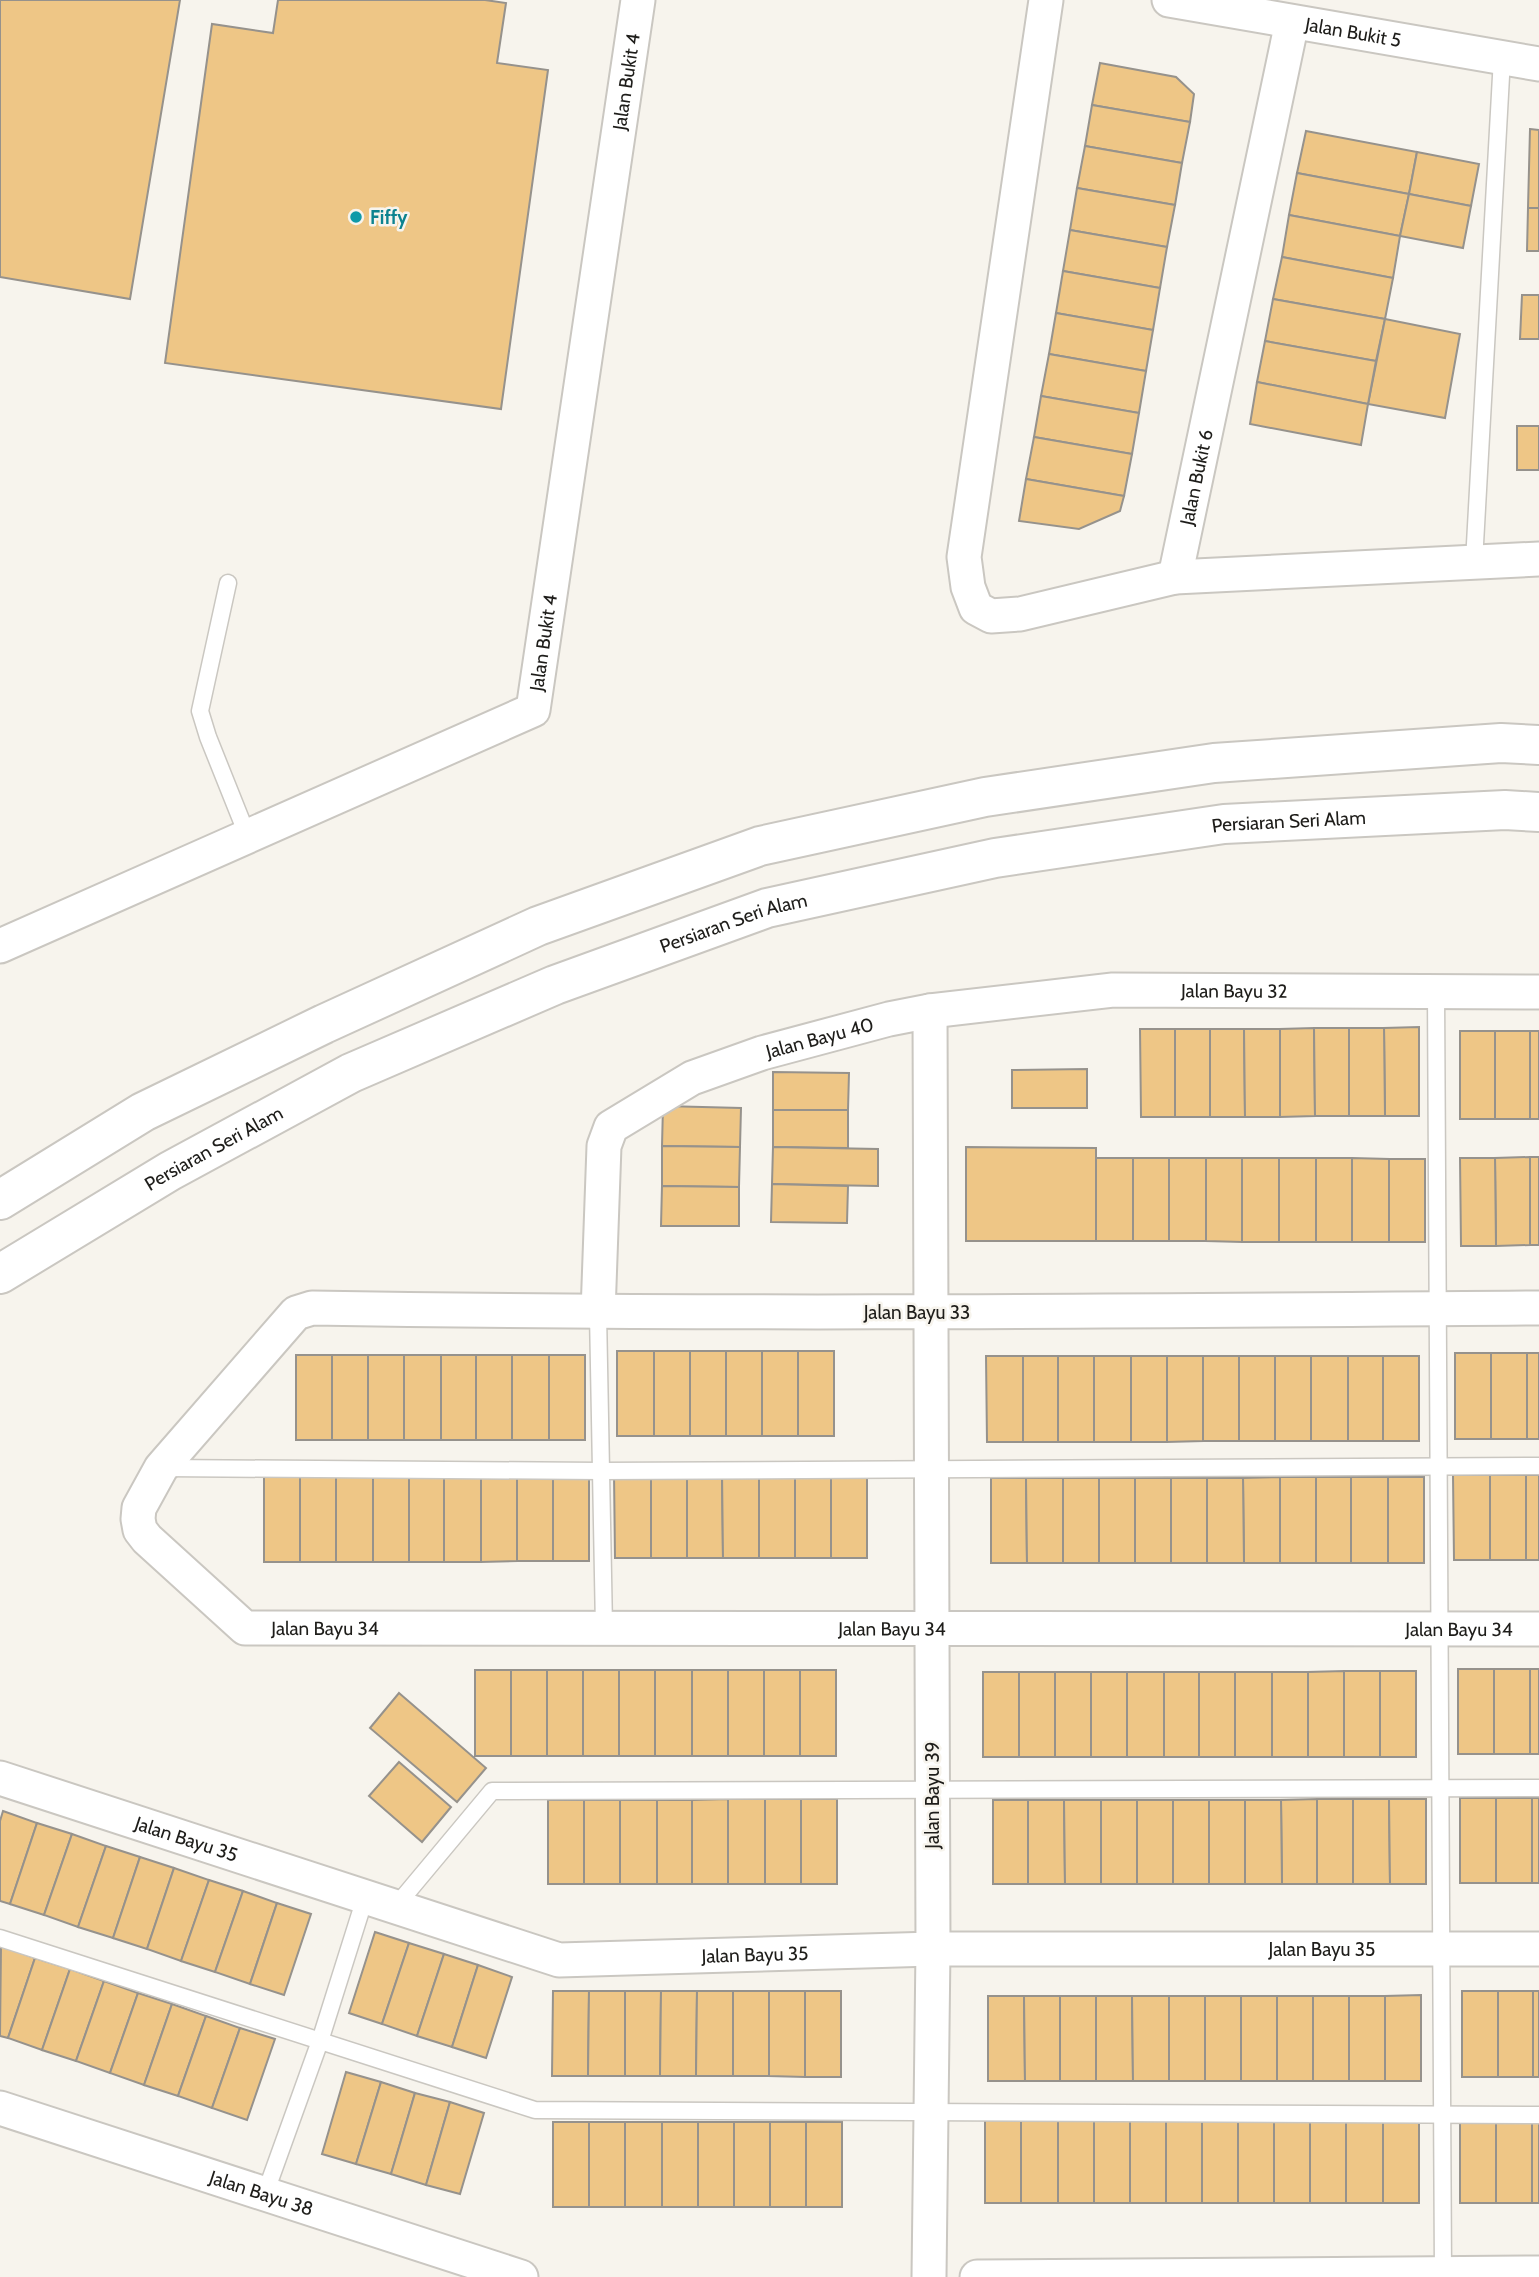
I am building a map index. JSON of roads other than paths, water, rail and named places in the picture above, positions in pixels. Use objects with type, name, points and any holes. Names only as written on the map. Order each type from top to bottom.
[{"type":"main road","points":[[0,1200],[143,1112],[324,1024],[538,926],[760,846],[985,797],[1214,763],[1501,743],[1539,745]]},
{"type":"main road","name":"Persiaran Seri Alam","points":[[0,1274],[170,1171],[351,1073],[555,985],[767,908],[995,858],[1224,824],[1505,810],[1539,812]]},
{"type":"street","name":"Jalan Bukit 4","points":[[0,946],[533,710],[638,0]]},
{"type":"street","points":[[1045,0],[964,557],[968,587],[976,608],[991,616],[1020,614],[1175,577],[1539,559]]},
{"type":"street","name":"Jalan Bukit 5","points":[[1169,0],[1539,64]]},
{"type":"street","name":"Jalan Bukit 6","points":[[1175,577],[1292,22]]},
{"type":"street","name":"Jalan Bayu 32","points":[[930,1011],[1113,990],[1539,992]]},
{"type":"street","points":[[930,1011],[931,1313]]},
{"type":"street","name":"Jalan Bayu 40","points":[[598,1313],[604,1146],[611,1127],[692,1078],[762,1053],[930,1011]]},
{"type":"street","name":"Jalan Bayu 33","points":[[161,1468],[296,1313],[312,1308],[598,1313],[931,1313],[1539,1308]]},
{"type":"street","name":"Jalan Bayu 39","points":[[929,2277],[933,1949],[931,1313]]},
{"type":"street","name":"Jalan Bayu 34","points":[[161,1468],[139,1508],[140,1530],[245,1628],[1539,1629]]},
{"type":"street","name":"Jalan Bayu 35","points":[[0,1778],[559,1960],[933,1949],[1539,1949]]},
{"type":"street","name":"Jalan Bayu 38","points":[[0,2108],[521,2277]]},
{"type":"street","points":[[976,2277],[1539,2273]]},
{"type":"lane","points":[[1474,562],[1502,58]]},
{"type":"lane","points":[[229,583],[200,711],[248,837]]},
{"type":"lane","points":[[1436,992],[1443,2273]]},
{"type":"lane","points":[[598,1313],[604,1628]]},
{"type":"lane","points":[[161,1468],[601,1471],[1539,1466]]},
{"type":"lane","points":[[265,2194],[320,2041],[381,1902],[492,1791],[1539,1788]]},
{"type":"lane","points":[[0,1938],[535,2110],[1539,2115]]},
{"type":"place","name":"Fiffy","points":[[356,217]]}]
